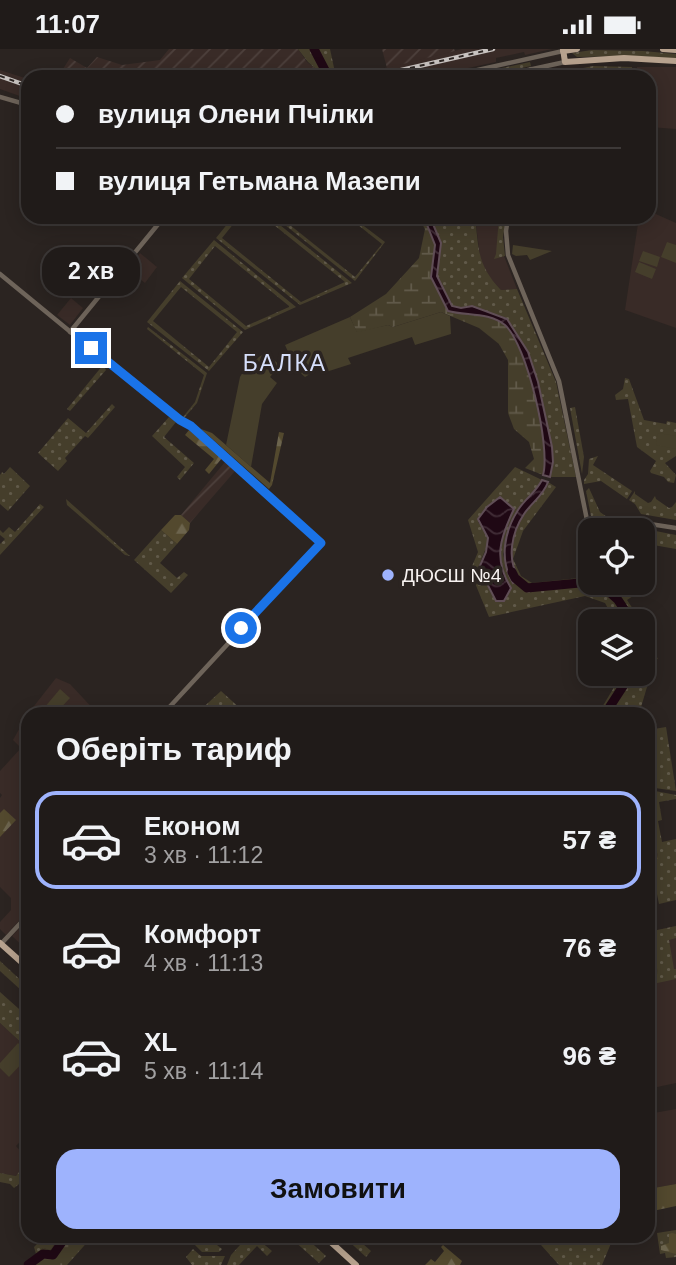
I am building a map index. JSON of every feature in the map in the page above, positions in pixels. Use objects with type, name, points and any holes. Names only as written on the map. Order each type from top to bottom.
[{"type":"main road","points":[[577,49],[563,50],[565,62],[624,58],[676,61]]},
{"type":"main road","points":[[663,49],[676,50]]},
{"type":"main road","points":[[1,944],[21,962]]},
{"type":"main road","points":[[332,1243],[356,1265]]},
{"type":"street","points":[[476,70],[563,50]]},
{"type":"street","points":[[527,70],[565,62]]},
{"type":"street","points":[[0,97],[21,103]]},
{"type":"street","points":[[70,332],[158,224]]},
{"type":"street","points":[[507,224],[508,255],[559,381],[587,518]]},
{"type":"street","points":[[0,274],[180,420],[191,426],[321,543],[169,707]]},
{"type":"street","points":[[655,525],[676,528]]},
{"type":"street","points":[[1,944],[21,923]]},
{"type":"shaded area","points":[[169,49],[298,49],[317,70],[62,70],[70,58],[87,68],[97,57],[122,65],[160,60]]},
{"type":"shaded area","points":[[382,49],[454,49],[455,51],[387,68]]},
{"type":"shaded area","points":[[462,49],[552,49],[496,58],[496,62],[459,70],[376,70]]},
{"type":"shaded area","points":[[637,67],[676,67],[676,129],[656,128],[656,70],[637,70]]},
{"type":"shaded area","points":[[0,70],[21,77],[21,96],[0,89]]},
{"type":"shaded area","points":[[656,214],[676,223],[676,328],[625,310],[638,224],[656,224]]},
{"type":"shaded area","points":[[476,224],[502,224],[504,256],[517,289],[501,290],[481,265]]},
{"type":"shaded area","points":[[140,253],[157,267],[145,283],[127,269]]},
{"type":"shaded area","points":[[71,298],[83,308],[70,325],[57,315]]},
{"type":"shaded area","points":[[225,462],[235,471],[190,523],[181,515]]},
{"type":"shaded area","points":[[56,678],[70,684],[91,707],[33,707]]},
{"type":"shaded area","points":[[21,726],[21,748],[13,740]]},
{"type":"shaded area","points":[[21,748],[21,919],[6,935],[0,929],[0,922],[11,910],[11,898],[0,887],[0,771]]},
{"type":"shaded area","points":[[21,926],[21,944],[12,936]]},
{"type":"shaded area","points":[[676,926],[676,1083],[655,1088],[655,930]]},
{"type":"shaded area","points":[[0,1023],[21,1042],[21,1141],[16,1146],[21,1152],[21,1169],[16,1176],[0,1173]]},
{"type":"shaded area","points":[[676,1109],[676,1184],[655,1188],[655,1113]]},
{"type":"green space","points":[[298,49],[330,49],[334,70],[317,70]]},
{"type":"green space","points":[[592,50],[676,54],[676,59],[642,56],[577,57],[572,53]]},
{"type":"green space","points":[[530,62],[531,66],[512,70],[493,70]]},
{"type":"green space","points":[[593,66],[632,67],[632,69],[573,70]]},
{"type":"green space","points":[[227,224],[233,224],[222,238],[301,302],[345,282],[273,224],[279,224],[352,283],[300,305],[216,238]]},
{"type":"green space","points":[[284,224],[289,224],[355,277],[382,244],[357,224],[361,224],[385,242],[355,281]]},
{"type":"green space","points":[[422,224],[427,224],[435,245],[431,277],[448,311],[485,316],[499,321],[505,325],[520,349],[543,429],[546,459],[543,475],[525,468],[534,459],[529,442],[514,429],[508,413],[508,360],[499,344],[479,328],[441,312],[393,327],[388,325],[357,333],[350,317],[386,294],[419,258],[425,229]]},
{"type":"green space","points":[[433,224],[476,224],[480,257],[487,273],[501,290],[517,289],[556,382],[576,477],[550,477],[553,462],[538,382],[528,352],[507,319],[452,306],[437,276],[441,243]]},
{"type":"green space","points":[[498,224],[505,224],[505,256],[494,259]]},
{"type":"green space","points":[[214,240],[296,307],[245,330],[182,278]],"holes":[[[215,246],[289,306],[246,326],[189,279]]]},
{"type":"green space","points":[[667,242],[676,245],[676,263],[661,257]]},
{"type":"green space","points":[[513,245],[552,251],[530,260],[527,255],[512,254]]},
{"type":"green space","points":[[643,251],[660,257],[657,267],[639,261]]},
{"type":"green space","points":[[639,262],[656,269],[652,279],[635,272]]},
{"type":"green space","points":[[180,281],[243,332],[209,371],[147,322]],"holes":[[[181,287],[237,332],[209,367],[153,321]]]},
{"type":"green space","points":[[441,312],[450,316],[451,334],[415,345],[412,337],[348,358],[351,364],[326,372],[319,361],[312,365],[315,371],[305,377],[284,358],[289,354],[285,345],[350,317],[357,332],[388,325],[393,327]]},
{"type":"green space","points":[[148,327],[207,373],[197,403],[185,417],[195,402],[204,375],[147,329]]},
{"type":"green space","points":[[265,353],[280,365],[270,377],[277,383],[262,404],[251,467],[226,445],[240,377],[247,365]]},
{"type":"green space","points":[[103,365],[106,370],[70,411],[67,409]]},
{"type":"green space","points":[[625,378],[629,379],[644,420],[676,423],[676,456],[665,463],[676,475],[674,483],[651,473],[656,461],[637,447],[628,399],[616,400],[615,395],[623,389]]},
{"type":"green space","points":[[112,404],[115,407],[88,438],[85,436],[65,458],[67,461],[58,471],[38,453],[68,418],[86,433]]},
{"type":"green space","points":[[575,407],[584,457],[582,474],[570,408]]},
{"type":"green space","points":[[169,417],[176,422],[164,437],[194,463],[180,480],[177,477],[185,467],[152,436]]},
{"type":"green space","points":[[201,429],[212,433],[270,483],[279,432],[284,433],[269,489]]},
{"type":"green space","points":[[189,430],[222,458],[209,474],[205,470],[214,459],[185,435]]},
{"type":"green space","points":[[658,433],[676,436],[676,449],[656,445]]},
{"type":"green space","points":[[598,456],[593,465],[632,491],[627,499],[601,481],[584,484],[589,459]]},
{"type":"green space","points":[[10,467],[30,486],[8,511],[0,504],[0,475]]},
{"type":"green space","points":[[515,467],[542,480],[514,519],[503,554],[508,575],[518,578],[511,554],[516,529],[548,482],[556,487],[523,531],[513,559],[521,576],[532,583],[578,578],[578,595],[634,595],[627,600],[633,609],[608,609],[605,603],[585,596],[489,617],[470,571],[478,552],[468,520]],"holes":[[[514,509],[502,539],[500,558],[511,588],[491,593],[479,568],[487,541],[478,522]]]},
{"type":"green space","points":[[589,488],[600,512],[608,518],[591,516],[586,491]]},
{"type":"green space","points":[[635,491],[635,494],[648,503],[655,496],[669,508],[676,502],[676,520],[641,514],[629,500]]},
{"type":"green space","points":[[66,499],[130,556],[125,555],[67,505]]},
{"type":"green space","points":[[40,504],[44,507],[0,555],[0,544],[5,539],[0,535],[0,530],[3,533],[9,527],[15,532]]},
{"type":"green space","points":[[175,515],[181,515],[190,523],[189,530],[177,544],[161,530]]},
{"type":"green space","points":[[161,530],[177,544],[160,563],[177,578],[184,572],[188,575],[171,593],[134,560]]},
{"type":"green space","points":[[655,531],[676,535],[676,549],[655,545]]},
{"type":"green space","points":[[615,686],[647,686],[641,707],[602,707]]},
{"type":"green space","points":[[60,689],[70,698],[62,707],[45,707]]},
{"type":"green space","points":[[221,691],[239,707],[204,707]]},
{"type":"green space","points":[[666,727],[676,791],[655,788],[655,729]]},
{"type":"green space","points":[[655,791],[676,795],[676,799],[659,802],[662,820],[658,821],[662,842],[676,839],[676,900],[659,904],[655,884],[655,859],[658,858],[655,842]]},
{"type":"green space","points":[[4,809],[16,820],[0,837],[0,813]]},
{"type":"green space","points":[[676,926],[676,938],[669,940],[676,979],[655,984],[655,974],[658,973],[655,961],[655,930]]},
{"type":"green space","points":[[0,961],[21,980],[21,990],[0,971]]},
{"type":"green space","points":[[0,992],[21,1011],[21,1042],[0,1023]]},
{"type":"green space","points":[[18,1043],[21,1046],[21,1064],[9,1077],[0,1068],[0,1063]]},
{"type":"green space","points":[[21,1169],[21,1182],[14,1188],[10,1184],[0,1182],[0,1173],[16,1176]]},
{"type":"green space","points":[[676,1184],[676,1206],[655,1210],[655,1188]]},
{"type":"green space","points":[[676,1230],[676,1257],[666,1258],[665,1253],[660,1254],[657,1233]]},
{"type":"green space","points":[[669,1234],[676,1234],[676,1254],[661,1250],[661,1246],[669,1243]]},
{"type":"green space","points":[[38,1243],[56,1243],[50,1250],[43,1248],[36,1254],[34,1247]]},
{"type":"green space","points":[[56,1243],[87,1243],[67,1265],[23,1265],[43,1248],[50,1250]]},
{"type":"green space","points":[[193,1243],[214,1243],[222,1249],[219,1252],[202,1252]]},
{"type":"green space","points":[[242,1243],[262,1243],[272,1251],[267,1256],[257,1246],[239,1265],[227,1265],[231,1255]]},
{"type":"green space","points":[[296,1243],[312,1243],[326,1256],[319,1263]]},
{"type":"green space","points":[[351,1243],[362,1243],[371,1251],[366,1257]]},
{"type":"green space","points":[[611,1243],[602,1265],[559,1265],[541,1245]]},
{"type":"green space","points":[[443,1245],[462,1261],[460,1265],[425,1265],[431,1259],[435,1262],[444,1251],[441,1247]]},
{"type":"green space","points":[[193,1249],[201,1256],[225,1256],[221,1265],[192,1265],[186,1257]]},
{"type":"water","points":[[427,224],[433,224],[441,243],[437,276],[452,306],[472,306],[507,319],[528,352],[538,382],[552,447],[550,477],[543,475],[544,443],[535,397],[529,374],[513,336],[505,325],[492,318],[448,311],[431,277],[435,245]]},
{"type":"water","points":[[542,480],[548,482],[546,487],[524,514],[516,529],[512,554],[519,578],[513,583],[505,556],[509,527],[518,510]]},
{"type":"water","points":[[500,497],[514,509],[500,549],[502,568],[511,588],[504,601],[496,601],[479,568],[486,552],[488,538],[478,519],[487,507]]},
{"type":"waterway","points":[[314,49],[325,70]]},
{"type":"waterway","points":[[512,572],[527,588],[578,583]]},
{"type":"waterway","points":[[612,595],[624,609]]},
{"type":"waterway","points":[[610,707],[623,686]]},
{"type":"waterway","points":[[28,1265],[43,1254],[53,1255],[61,1243]]},
{"type":"railway","points":[[402,70],[493,49]]},
{"type":"railway","points":[[0,76],[21,84]]},
{"type":"place","name":"ДЮСШ №4","points":[[388,575]]},
{"type":"district","name":"БАЛКА","points":[[285,363]]},
{"type":"route","points":[[91,348],[191,426],[321,543],[241,628]]}]
